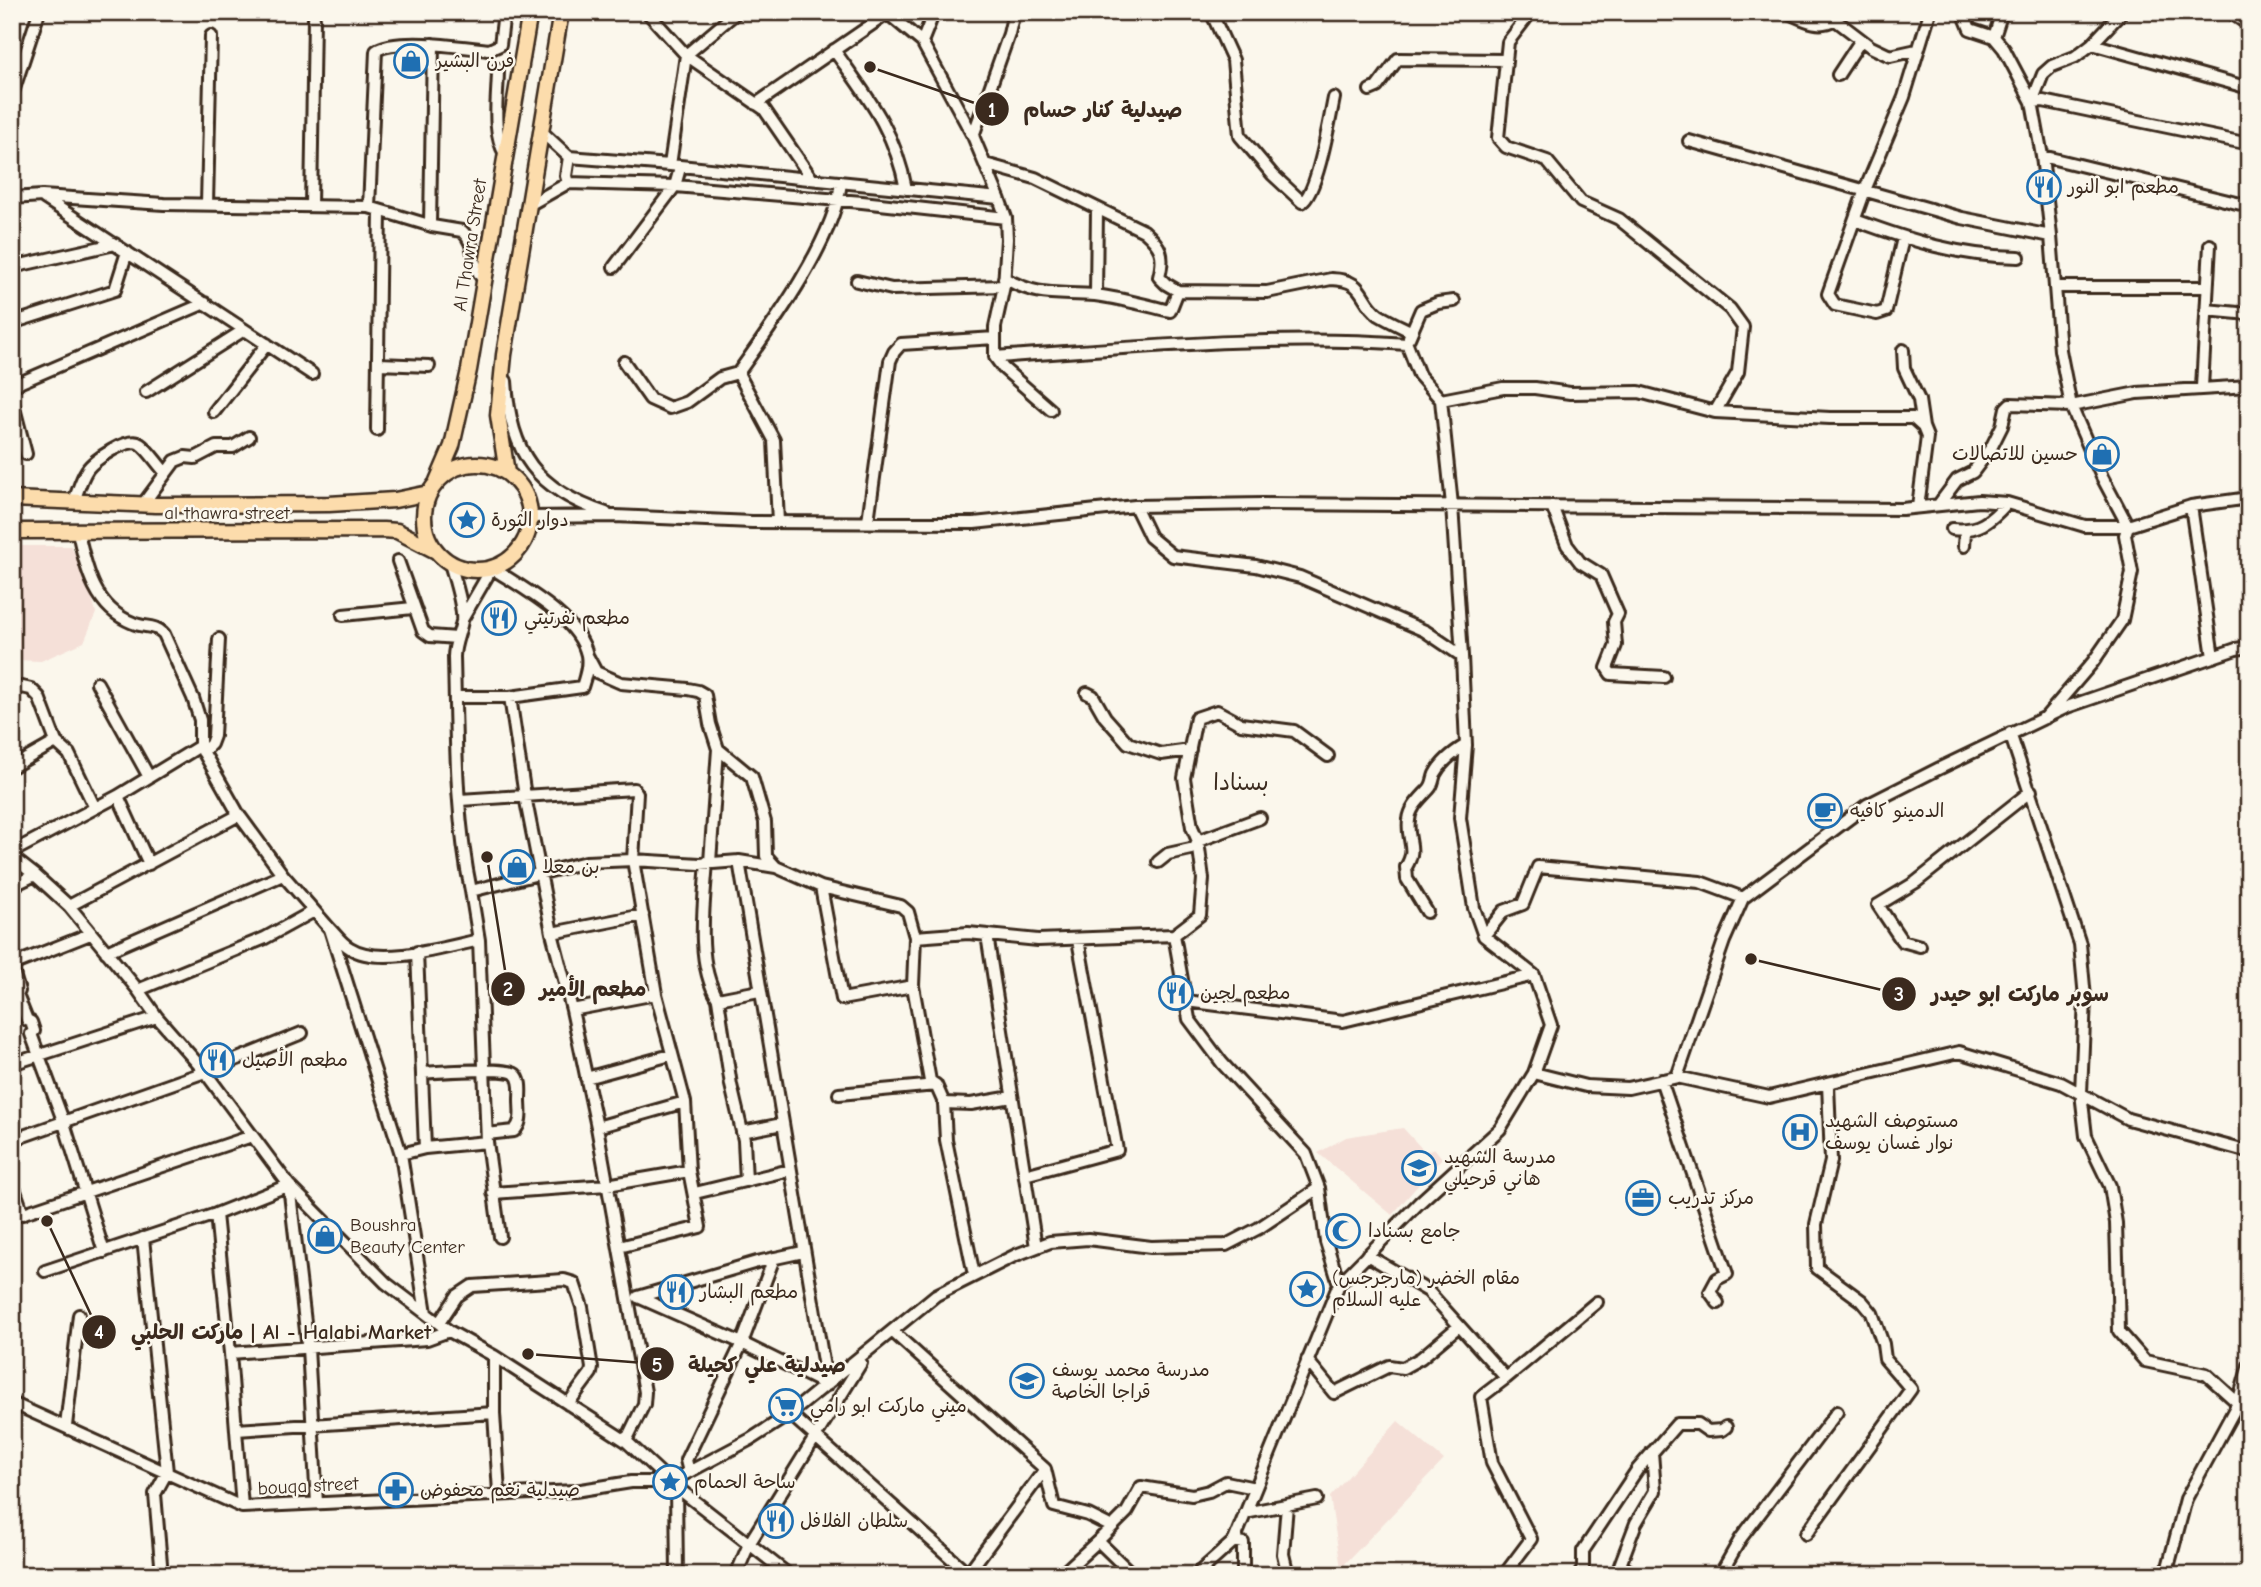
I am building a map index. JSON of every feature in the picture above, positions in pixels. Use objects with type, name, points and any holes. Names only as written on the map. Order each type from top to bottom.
[{"type":"main road","name":"Al Thawra Street","points":[[433,487],[452,446],[469,370],[530,12]]},
{"type":"main road","points":[[507,473],[498,415],[504,355],[561,12]]},
{"type":"main road","points":[[478,463],[494,466],[507,473],[520,485],[527,500],[530,517],[528,534],[520,549],[508,561],[492,568],[464,569],[450,563],[436,551],[428,538],[424,522],[425,506],[433,487],[456,468],[478,463]]},
{"type":"main road","name":"al thawra street","points":[[12,499],[143,504],[329,504],[395,500],[433,487]]},
{"type":"main road","name":"al thawra street","points":[[12,531],[397,531],[436,551]]},
{"type":"street","points":[[377,430],[379,364],[374,209],[376,51],[389,46],[433,44],[489,50],[500,45],[504,12]]},
{"type":"street","points":[[647,12],[686,55],[764,109],[812,179]]},
{"type":"street","points":[[614,267],[675,186],[686,55],[737,12]]},
{"type":"street","points":[[922,42],[934,12]]},
{"type":"street","points":[[973,136],[1009,34],[1014,12]]},
{"type":"street","points":[[1211,12],[1233,60],[1240,136],[1273,175],[1302,202],[1309,197],[1324,149],[1335,98]]},
{"type":"street","points":[[1531,12],[1508,42],[1498,138],[1506,147],[1547,161],[1581,201],[1610,214],[1637,231],[1730,309],[1743,327],[1738,372],[1715,412]]},
{"type":"street","points":[[1786,12],[1825,25],[1829,16],[1861,40],[1890,56],[1917,50]]},
{"type":"street","points":[[1903,238],[1886,311],[1877,314],[1835,305],[1828,294],[1865,190],[1904,97],[1930,12]]},
{"type":"street","points":[[1963,12],[1970,29],[1994,37],[2004,48],[2032,102],[2052,236],[2060,350],[2071,406],[2102,477],[2128,526],[2125,535],[2132,572],[2122,620],[2093,662],[2045,718]]},
{"type":"street","points":[[1994,37],[2003,12]]},
{"type":"street","points":[[2032,102],[2043,74],[2052,66],[2075,57],[2092,44],[2122,12]]},
{"type":"street","points":[[2230,12],[2249,25]]},
{"type":"street","points":[[12,95],[38,13]]},
{"type":"street","points":[[757,104],[887,13],[922,42],[973,136],[1006,218],[1004,282],[995,338],[995,357],[1003,368],[1051,410]]},
{"type":"street","points":[[311,206],[314,18]]},
{"type":"street","points":[[207,204],[211,36]]},
{"type":"street","points":[[1838,75],[1861,40]]},
{"type":"street","points":[[430,225],[433,44]]},
{"type":"street","points":[[2092,44],[2249,88]]},
{"type":"street","points":[[834,50],[892,136],[906,189]]},
{"type":"street","points":[[1370,90],[1377,87],[1398,59],[1506,60]]},
{"type":"street","points":[[498,69],[497,123],[499,144],[505,154]]},
{"type":"street","points":[[2032,102],[2043,101],[2249,144]]},
{"type":"street","points":[[541,131],[569,157],[999,198]]},
{"type":"street","points":[[1689,141],[1962,218],[2052,236]]},
{"type":"street","points":[[2042,156],[2249,206]]},
{"type":"street","points":[[568,184],[566,167],[569,157]]},
{"type":"street","points":[[985,164],[1035,178],[1144,232],[1159,244],[1162,264],[1159,277],[1178,291],[1267,292],[1341,279],[1357,285],[1377,314],[1410,331]]},
{"type":"street","points":[[624,362],[650,399],[670,408],[687,402],[720,378],[738,373],[820,244],[839,202],[841,182]]},
{"type":"street","points":[[529,205],[568,184],[675,186],[1006,218]]},
{"type":"street","points":[[42,196],[312,374]]},
{"type":"street","points":[[12,198],[42,196],[374,209],[463,231],[474,247],[473,262],[476,272],[484,279]]},
{"type":"street","points":[[1096,295],[1097,210]]},
{"type":"street","points":[[1855,220],[1903,238],[1965,254],[2019,257]]},
{"type":"street","points":[[12,267],[115,244]]},
{"type":"street","points":[[2202,387],[2210,245]]},
{"type":"street","points":[[12,323],[115,290],[127,251]]},
{"type":"street","points":[[857,281],[892,289],[1004,282],[1043,293],[1096,295],[1170,311],[1178,291]]},
{"type":"street","points":[[2056,287],[2207,287]]},
{"type":"street","points":[[1196,1575],[1234,1541],[1339,1284],[1419,1203],[1500,1129],[1534,1073],[1551,1025],[1534,975],[1484,936],[1474,908],[1461,818],[1466,745],[1462,656],[1452,505],[1441,400],[1419,375],[1407,344],[1410,331],[1422,310],[1438,303],[1454,301]]},
{"type":"street","points":[[12,386],[205,303]]},
{"type":"street","points":[[2206,310],[2249,314]]},
{"type":"street","points":[[146,392],[244,330]]},
{"type":"street","points":[[868,521],[890,361],[894,352],[901,344],[995,338]]},
{"type":"street","points":[[995,357],[1214,342],[1371,341],[1407,344]]},
{"type":"street","points":[[214,412],[267,344]]},
{"type":"street","points":[[1903,349],[1904,368],[1919,400],[1927,437],[1918,507]]},
{"type":"street","points":[[504,355],[506,393],[512,423],[529,464],[541,479],[567,498],[615,516]]},
{"type":"street","points":[[379,364],[429,366]]},
{"type":"street","points":[[738,373],[774,440],[778,522]]},
{"type":"street","points":[[1939,504],[1957,480],[1973,472],[1991,448],[2010,404],[2071,406],[2137,393],[2249,386]]},
{"type":"street","points":[[1441,400],[1503,388],[1535,388],[1570,393],[1639,392],[1715,412],[1830,418],[1913,418],[1923,426]]},
{"type":"street","points":[[12,400],[26,454]]},
{"type":"street","points":[[143,504],[175,461],[185,457],[195,458],[216,447],[233,447],[249,437]]},
{"type":"street","points":[[74,501],[88,469],[100,457],[121,446],[136,442],[140,444],[166,473]]},
{"type":"street","points":[[530,517],[615,516],[778,522],[974,523],[1135,506],[1918,507],[1979,501],[2007,503],[2085,526],[2128,526],[2191,506],[2249,498]]},
{"type":"street","points":[[1952,529],[1965,531],[1981,526],[1996,516],[2007,503]]},
{"type":"street","points":[[1135,506],[1150,537],[1173,556],[1256,566],[1300,577],[1425,631],[1462,656]]},
{"type":"street","points":[[1552,506],[1567,545],[1580,562],[1601,575],[1614,602],[1618,614],[1614,622],[1616,645],[1607,668],[1611,674],[1664,677]]},
{"type":"street","points":[[2191,506],[2213,657]]},
{"type":"street","points":[[1964,546],[1965,531]]},
{"type":"street","points":[[78,532],[93,587],[112,610],[134,624],[155,627],[164,634],[201,720],[201,749],[239,815],[283,875],[330,929],[350,948],[374,956],[417,952],[479,940]]},
{"type":"street","points":[[398,561],[423,631],[430,636],[457,638]]},
{"type":"street","points":[[450,563],[463,618]]},
{"type":"street","points":[[499,1237],[487,1138],[479,940],[465,862],[460,800],[454,651],[463,618],[492,568],[566,620],[578,636],[596,672],[621,683],[688,689],[705,695],[718,749],[703,942],[711,989],[718,999],[731,1085],[747,1158],[746,1181]]},
{"type":"street","points":[[343,615],[414,608]]},
{"type":"street","points":[[12,852],[211,744],[214,736],[219,639]]},
{"type":"street","points":[[1677,1077],[1724,940],[1743,898],[1867,805],[2011,733],[2067,707],[2249,647]]},
{"type":"street","points":[[455,697],[510,697],[582,687],[587,672],[586,654]]},
{"type":"street","points":[[97,682],[149,777]]},
{"type":"street","points":[[12,692],[22,687],[39,697],[56,742],[69,754],[95,808]]},
{"type":"street","points":[[1087,693],[1093,696],[1105,717],[1128,743],[1161,754],[1190,750]]},
{"type":"street","points":[[510,697],[525,796],[552,933],[572,1010],[619,1247],[633,1299],[645,1404],[626,1441]]},
{"type":"street","points":[[915,937],[968,933],[1038,940],[1078,940],[1174,935],[1200,915],[1203,879],[1198,841],[1192,827],[1184,778],[1196,718],[1217,711],[1241,724],[1294,731],[1328,756]]},
{"type":"street","points":[[2011,733],[2080,944],[2085,998],[2081,1094],[2086,1136],[2110,1186],[2116,1223],[2119,1331],[2145,1360],[2206,1374],[2238,1403],[2249,1408]]},
{"type":"street","points":[[12,766],[56,742]]},
{"type":"street","points":[[1427,912],[1407,879],[1406,867],[1413,850],[1409,817],[1418,799],[1431,788],[1434,776],[1445,761],[1466,745]]},
{"type":"street","points":[[718,749],[752,777],[765,821],[766,856],[776,867]]},
{"type":"street","points":[[460,800],[634,789],[638,799],[633,860],[656,994],[685,1102],[689,1171],[700,1227],[619,1247]]},
{"type":"street","points":[[1920,946],[1902,941],[1878,905],[1916,882],[2031,791]]},
{"type":"street","points":[[118,796],[149,863]]},
{"type":"street","points":[[69,906],[239,815]]},
{"type":"street","points":[[1158,862],[1168,855],[1195,848],[1198,841],[1260,818]]},
{"type":"street","points":[[12,858],[35,874],[69,906],[205,1073],[289,1185],[386,1283],[449,1331],[494,1356],[626,1441],[673,1484],[789,1575]]},
{"type":"street","points":[[471,891],[586,862],[633,860],[700,864],[739,861],[776,867],[821,887],[901,906],[908,912],[915,937],[913,986],[930,1081],[936,1084],[944,1102],[946,1140],[974,1275]]},
{"type":"street","points":[[739,861],[827,1385]]},
{"type":"street","points":[[1484,936],[1504,911],[1523,904],[1538,867],[1700,882],[1743,898]]},
{"type":"street","points":[[12,886],[35,874]]},
{"type":"street","points":[[106,951],[283,875]]},
{"type":"street","points":[[821,887],[842,999],[913,986]]},
{"type":"street","points":[[138,990],[265,938],[314,911]]},
{"type":"street","points":[[552,933],[643,915]]},
{"type":"street","points":[[330,929],[401,1154],[426,1313]]},
{"type":"street","points":[[90,934],[12,967],[19,991],[17,995],[27,1020],[31,1022],[34,1031],[32,1034],[64,1122],[104,1252]]},
{"type":"street","points":[[987,935],[1036,1247]]},
{"type":"street","points":[[1174,935],[1189,1019],[1222,1063],[1306,1154],[1319,1188],[1325,1242],[1339,1284]]},
{"type":"street","points":[[1025,1175],[1117,1150],[1078,940]]},
{"type":"street","points":[[417,952],[425,1149]]},
{"type":"street","points":[[1186,1001],[1343,1021],[1534,975]]},
{"type":"street","points":[[718,999],[759,991]]},
{"type":"street","points":[[572,1010],[656,994]]},
{"type":"street","points":[[12,1064],[157,1017]]},
{"type":"street","points":[[12,1140],[205,1073],[302,1033]]},
{"type":"street","points":[[1534,1073],[1586,1086],[1628,1088],[1677,1077],[1769,1097],[1959,1052],[2061,1083],[2128,1119],[2249,1152]]},
{"type":"street","points":[[586,1078],[671,1055]]},
{"type":"street","points":[[401,1154],[514,1131],[520,1122],[520,1083],[513,1072],[422,1073]]},
{"type":"street","points":[[1661,1080],[1727,1274],[1717,1279],[1710,1292],[1718,1303]]},
{"type":"street","points":[[1806,1534],[1912,1389],[1885,1359],[1883,1344],[1872,1313],[1862,1301],[1817,1268],[1816,1224],[1831,1161],[1828,1083]]},
{"type":"street","points":[[839,1094],[936,1084]]},
{"type":"street","points":[[944,1102],[971,1104],[1012,1097]]},
{"type":"street","points":[[597,1127],[685,1102]]},
{"type":"street","points":[[742,1132],[782,1124]]},
{"type":"street","points":[[12,1182],[18,1216],[252,1136]]},
{"type":"street","points":[[695,1193],[790,1170]]},
{"type":"street","points":[[493,1193],[607,1185],[689,1171]]},
{"type":"street","points":[[45,1271],[216,1214],[289,1185]]},
{"type":"street","points":[[289,1185],[308,1348],[317,1503]]},
{"type":"street","points":[[673,1484],[790,1414],[936,1295],[974,1275],[1050,1242],[1088,1239],[1151,1247],[1227,1245],[1259,1228],[1319,1188]]},
{"type":"street","points":[[216,1214],[242,1507]]},
{"type":"street","points":[[143,1238],[167,1472],[155,1494],[162,1575]]},
{"type":"street","points":[[633,1299],[803,1252]]},
{"type":"street","points":[[1367,1255],[1428,1291],[1506,1378]]},
{"type":"street","points":[[689,1472],[687,1460],[742,1343],[774,1258]]},
{"type":"street","points":[[439,1323],[457,1296],[472,1286],[564,1280],[574,1283],[582,1307],[592,1360],[591,1373],[568,1404]]},
{"type":"street","points":[[633,1299],[742,1343],[827,1385]]},
{"type":"street","points":[[1504,1575],[1531,1539],[1492,1463],[1481,1397],[1597,1302]]},
{"type":"street","points":[[65,1426],[79,1315]]},
{"type":"street","points":[[1307,1360],[1334,1393],[1389,1366],[1403,1368],[1459,1326]]},
{"type":"street","points":[[230,1353],[427,1339],[449,1331]]},
{"type":"street","points":[[893,1332],[1045,1469],[1054,1506],[1088,1515],[1112,1527]]},
{"type":"street","points":[[736,1575],[749,1544],[814,1436],[869,1352]]},
{"type":"street","points":[[494,1356],[499,1493]]},
{"type":"street","points":[[2166,1575],[2186,1499],[2238,1403],[2249,1365]]},
{"type":"street","name":"bouqa street","points":[[12,1403],[242,1507],[575,1491],[631,1482],[673,1484]]},
{"type":"street","points":[[1720,1575],[1741,1538],[1837,1412]]},
{"type":"street","points":[[236,1430],[494,1413]]},
{"type":"street","points":[[790,1414],[969,1574],[1045,1469]]},
{"type":"street","points":[[1580,1575],[1583,1569],[1583,1551],[1637,1470],[1677,1424],[1698,1424],[1708,1431],[1726,1427]]},
{"type":"street","points":[[1635,1575],[1620,1565],[1636,1523],[1655,1491],[1652,1452]]},
{"type":"street","points":[[1061,1575],[1127,1512],[1141,1487],[1192,1495],[1209,1491],[1226,1482],[1255,1488]]},
{"type":"street","points":[[673,1484],[677,1575]]},
{"type":"street","points":[[1245,1513],[1317,1499]]},
{"type":"street","points":[[1287,1505],[1283,1554],[1288,1575]]},
{"type":"street","points":[[1098,1541],[1133,1575]]},
{"type":"street","points":[[1234,1541],[1243,1543],[1243,1575]]},
{"type":"shaded area","points":[[12,546],[71,546],[88,581],[96,613],[84,642],[41,661],[12,660]]},
{"type":"shaded area","points":[[1403,1128],[1425,1152],[1434,1148],[1442,1158],[1392,1215],[1318,1153],[1346,1137]]},
{"type":"shaded area","points":[[1398,1421],[1444,1460],[1341,1568],[1330,1497]]},
{"type":"place","name":"فرن البشير","points":[[411,61]]},
{"type":"place","name":"صيدلية كنار حسام","points":[[870,67]]},
{"type":"place","name":"مطعم ابو النور","points":[[2044,187]]},
{"type":"place","name":"حسين للاتصالات","points":[[2102,454]]},
{"type":"place","name":"دوار الثورة","points":[[467,520]]},
{"type":"place","name":"مطعم نفرتيتي","points":[[499,618]]},
{"type":"place","name":"الدمينو كافيه","points":[[1825,811]]},
{"type":"place","name":"مطعم الأمير","points":[[487,857]]},
{"type":"place","name":"بن معلا","points":[[517,867]]},
{"type":"place","name":"سوبر ماركت ابو حيدر","points":[[1751,959]]},
{"type":"place","name":"مطعم لجين","points":[[1176,993]]},
{"type":"place","name":"مطعم الأصيل","points":[[217,1060]]},
{"type":"place","name":"مستوصف الشهيد نوار غسان يوسف","points":[[1800,1132]]},
{"type":"place","name":"مدرسة الشهيد هاني قرحيلي","points":[[1419,1168]]},
{"type":"place","name":"مركز تدريب","points":[[1643,1198]]},
{"type":"place","name":"ماركت الحلبي | Al - Halabi Market","points":[[47,1221]]},
{"type":"place","name":"جامع بسنادا","points":[[1343,1231]]},
{"type":"place","name":"Boushra Beauty Center","points":[[325,1236]]},
{"type":"place","name":"مقام الخضر (مارجرجس) عليه السلام","points":[[1307,1289]]},
{"type":"place","name":"مطعم البشار","points":[[676,1292]]},
{"type":"place","name":"صيدلية علي كحيلة","points":[[528,1354]]},
{"type":"place","name":"مدرسة محمد يوسف قراجا الخاصة","points":[[1027,1381]]},
{"type":"place","name":"ميني ماركت ابو رامي","points":[[786,1406]]},
{"type":"place","name":"ساحة الحمام","points":[[670,1482]]},
{"type":"place","name":"صيدلية نغم محفوض","points":[[396,1490]]},
{"type":"place","name":"سلطان الفلافل","points":[[776,1521]]},
{"type":"district","name":"بسنادا","points":[[1241,782]]}]
